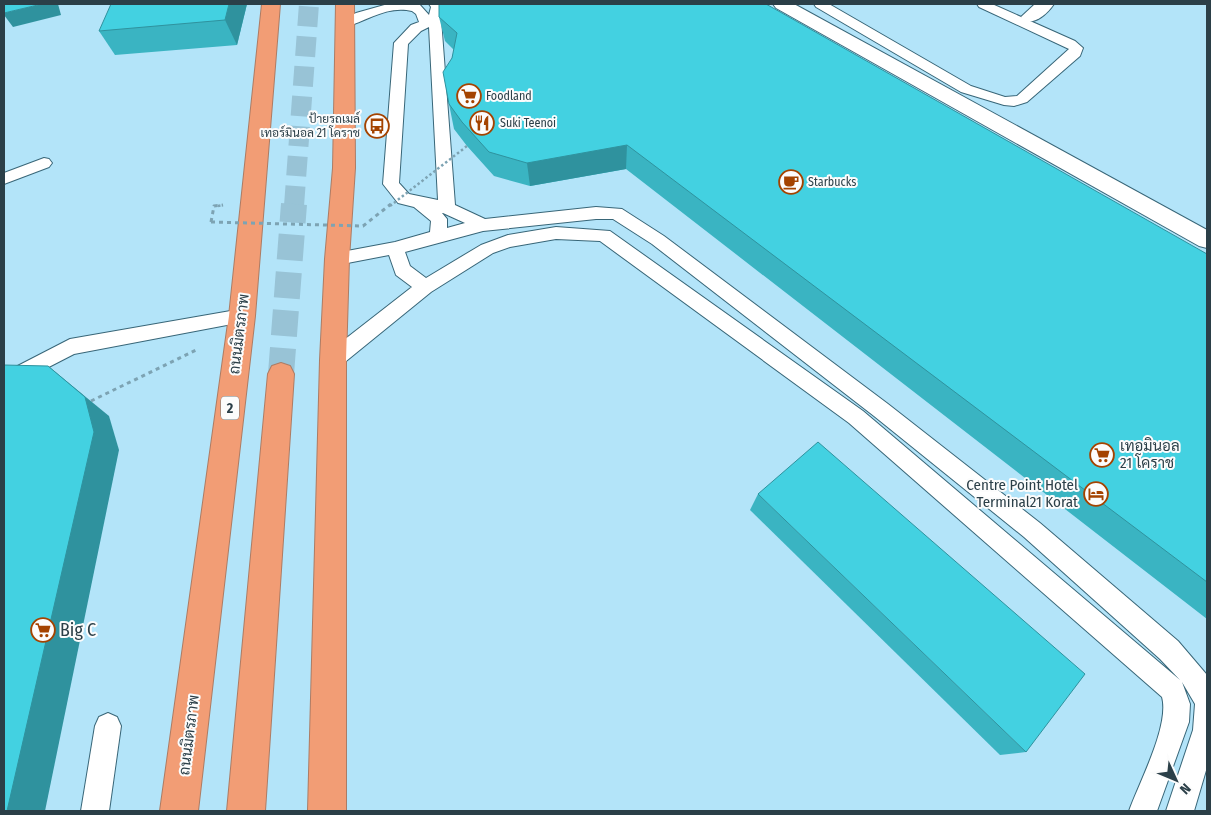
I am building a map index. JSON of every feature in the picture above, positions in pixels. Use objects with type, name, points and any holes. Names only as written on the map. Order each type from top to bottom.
[{"type":"highway","name":"ถนนมิตรภาพ","points":[[179,811],[242,316],[271,4]]},
{"type":"highway","points":[[327,811],[333,360],[337,259],[344,168],[345,13]]},
{"type":"highway","points":[[246,811],[281,374]]},
{"type":"street","points":[[782,4],[1207,240]]},
{"type":"street","points":[[1030,17],[1045,4]]},
{"type":"lane","points":[[435,4],[437,7],[431,22],[447,208]]},
{"type":"lane","points":[[820,4],[954,99],[1014,102],[1022,99],[1075,53],[1076,48],[1070,44],[1025,26],[983,4]]},
{"type":"lane","points":[[452,5],[431,22],[416,28],[401,43],[390,184],[404,199],[447,208],[483,225]]},
{"type":"lane","points":[[345,13],[406,6],[416,7],[431,22]]},
{"type":"lane","points":[[4,180],[44,164]]},
{"type":"lane","points":[[420,202],[439,219],[438,236]]},
{"type":"lane","points":[[337,259],[395,248],[483,225],[596,213],[616,213],[658,240],[873,404],[1032,530],[1141,624],[1191,673],[1206,697],[1206,730],[1180,811]]},
{"type":"lane","points":[[333,360],[425,286],[487,249],[508,241],[556,233],[604,235],[856,417],[1173,690],[1177,704],[1176,722],[1143,811]]},
{"type":"lane","points":[[395,248],[402,270],[425,286]]},
{"type":"lane","points":[[4,382],[70,347],[242,316]]},
{"type":"lane","points":[[95,811],[108,726]]},
{"type":"path","points":[[227,204],[214,206],[211,222],[363,226],[467,146]]},
{"type":"building","points":[[4,4],[42,4],[4,13]]},
{"type":"building","points":[[111,4],[229,4],[225,20],[99,31]]},
{"type":"building","name":"เทอมินอล 21 โคราช","points":[[439,4],[766,4],[1207,254],[1207,582],[627,145],[527,163],[489,152],[462,122],[449,104],[443,72],[452,58],[457,33],[439,17]]},
{"type":"building","name":"Big C","points":[[4,365],[48,366],[85,397],[94,432],[7,811],[4,811]]},
{"type":"building","points":[[818,442],[1085,674],[1026,752],[758,494]]},
{"type":"tunnel","points":[[294,206],[309,4]]},
{"type":"tunnel","points":[[281,374],[294,204]]},
{"type":"place","name":"Foodland","points":[[469,96]]},
{"type":"place","name":"Suki Teenoi","points":[[482,123]]},
{"type":"place","name":"ป้ายรถเมล์ เทอร์มินอล 21 โคราช","points":[[377,126]]},
{"type":"place","name":"Starbucks","points":[[791,182]]},
{"type":"place","name":"เทอมินอล 21 โคราช","points":[[1102,455]]},
{"type":"place","name":"Centre Point Hotel Terminal21 Korat","points":[[1096,494]]},
{"type":"place","name":"Big C","points":[[43,630]]}]
